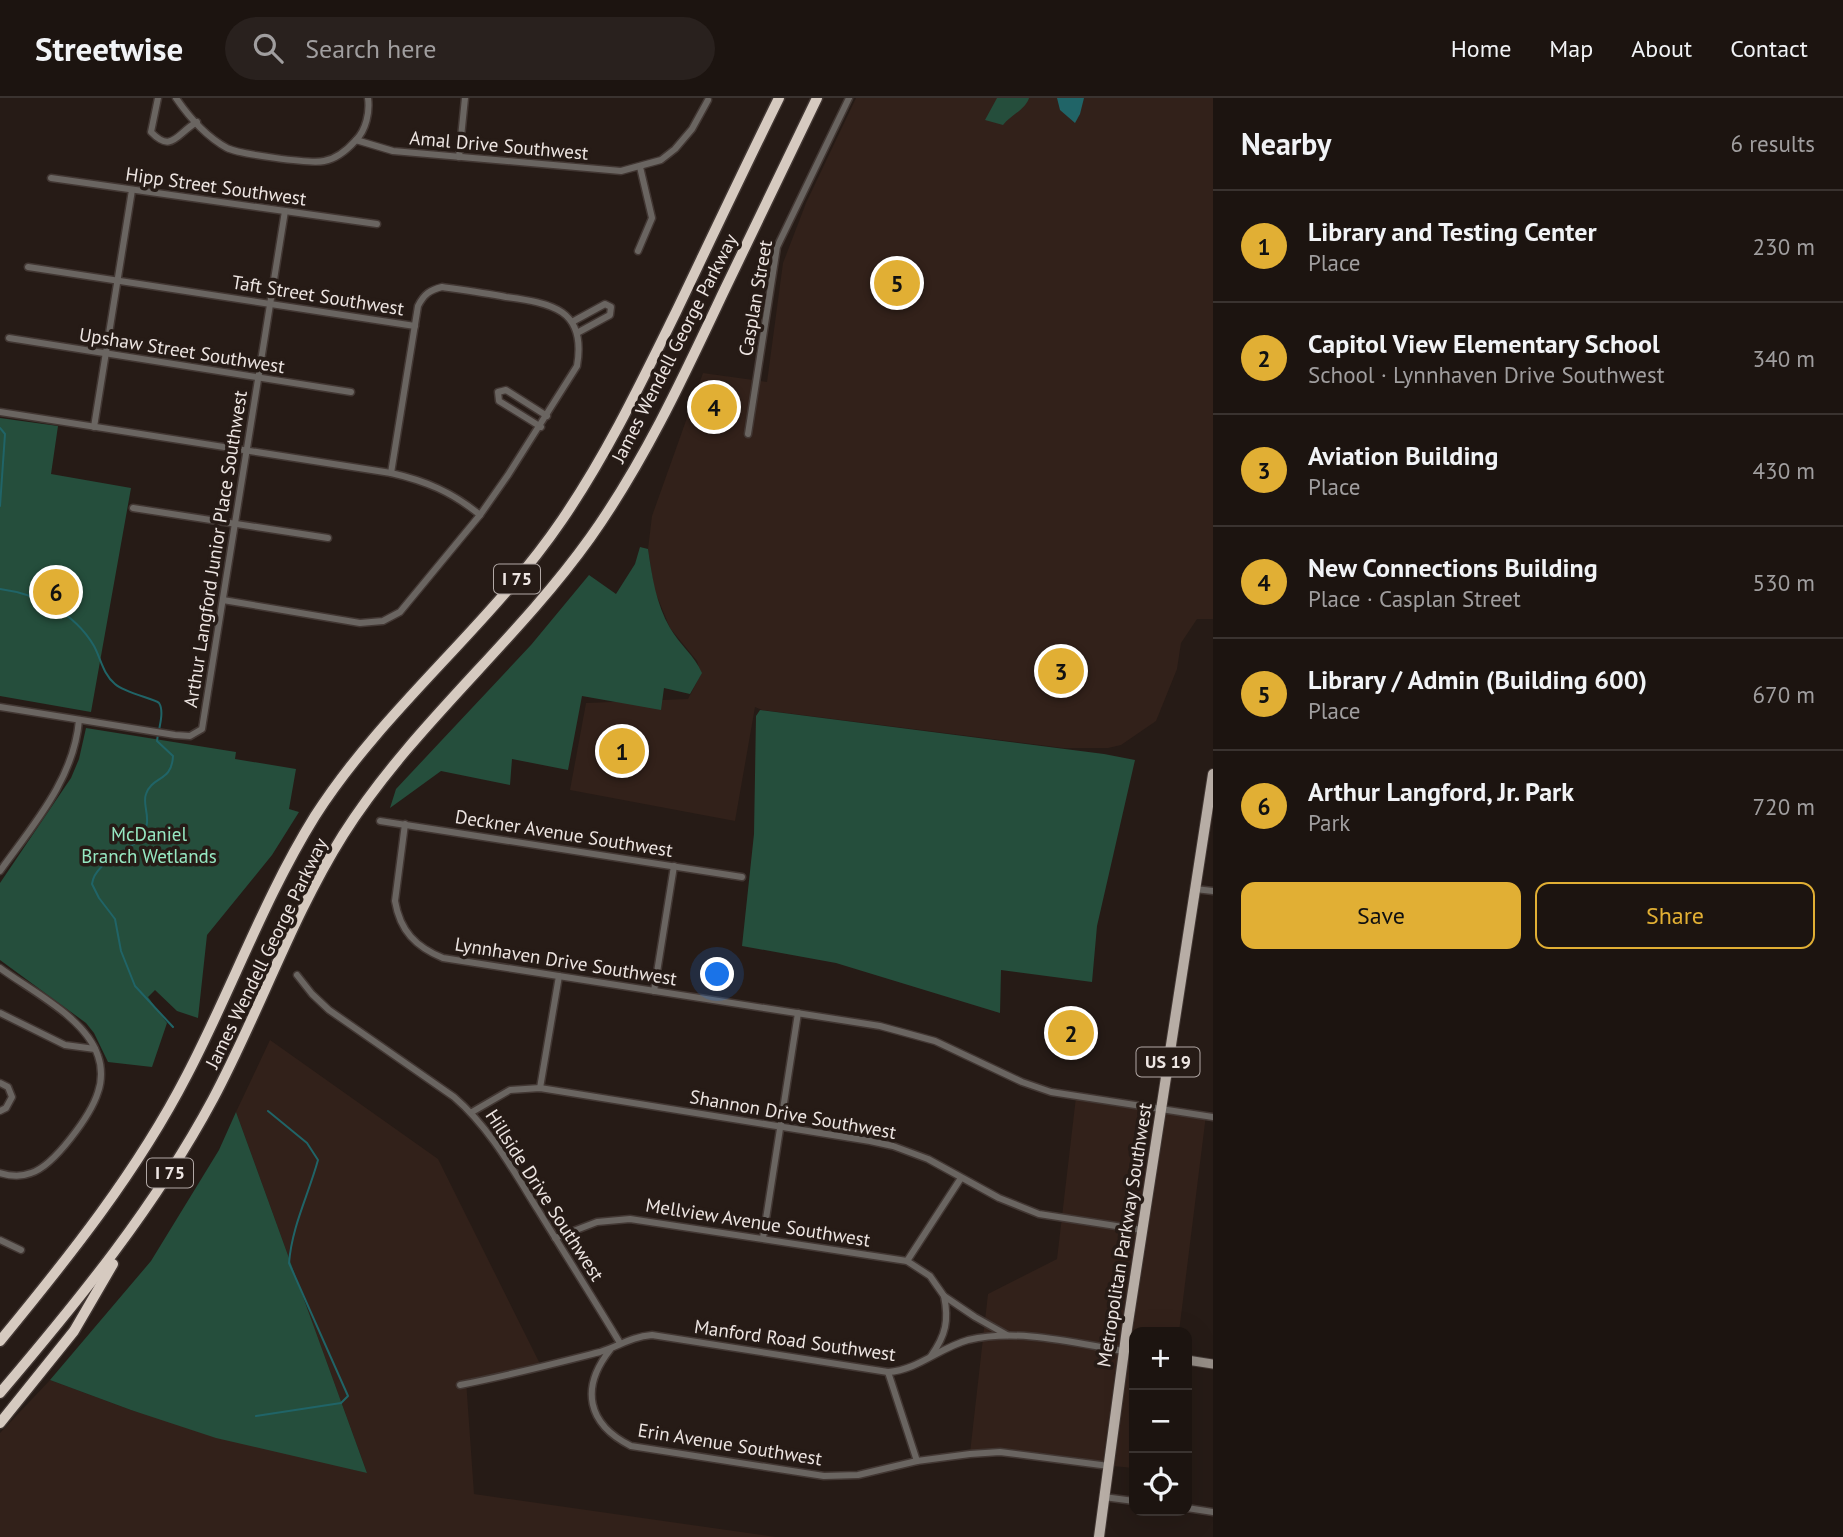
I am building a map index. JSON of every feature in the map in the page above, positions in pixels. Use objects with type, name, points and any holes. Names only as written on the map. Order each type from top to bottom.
[{"type":"highway","name":"James Wendell George Parkway","points":[[3,1334],[27,1309],[89,1232],[161,1123],[210,1030],[284,871],[327,798],[376,735],[529,564],[561,522],[602,458],[650,366],[779,98]]},
{"type":"highway","name":"James Wendell George Parkway","points":[[1,1392],[132,1231],[172,1171],[213,1100],[310,895],[353,820],[388,772],[560,578],[605,516],[670,403],[817,98]]},
{"type":"highway","points":[[0,1423],[85,1314],[132,1231]]},
{"type":"main road","name":"Metropolitan Parkway Southwest","points":[[1132,1327],[1142,1230],[1213,774]]},
{"type":"main road","name":"Metropolitan Parkway Southwest","points":[[1099,1537],[1108,1466],[1129,1352]]},
{"type":"main road","points":[[1192,1361],[1213,1364]]},
{"type":"street","points":[[158,98],[151,132],[159,141],[165,143],[177,138],[197,122]]},
{"type":"street","points":[[176,98],[211,137],[230,149],[302,162],[325,161],[346,150],[363,134],[369,107],[368,98]]},
{"type":"street","points":[[459,157],[465,98]]},
{"type":"street","name":"Casplan Street","points":[[748,434],[777,247],[849,98]]},
{"type":"street","name":"Amal Drive Southwest","points":[[356,140],[393,151],[621,171],[661,160],[675,149],[692,129],[708,100]]},
{"type":"street","points":[[638,251],[652,218],[640,167]]},
{"type":"street","name":"Hipp Street Southwest","points":[[51,178],[377,224]]},
{"type":"street","points":[[94,427],[132,190]]},
{"type":"street","name":"Arthur Langford Junior Place Southwest","points":[[0,707],[175,735],[190,736],[202,729],[285,211]]},
{"type":"street","name":"Taft Street Southwest","points":[[28,267],[415,326],[422,298],[431,290],[442,287],[544,302],[559,309],[572,322]]},
{"type":"street","points":[[223,600],[360,623],[383,621],[400,612],[480,515],[541,426],[577,366],[580,349],[572,322],[604,304],[611,307],[610,315],[577,333]]},
{"type":"street","points":[[391,472],[415,326]]},
{"type":"street","name":"Upshaw Street Southwest","points":[[9,338],[351,392]]},
{"type":"street","points":[[541,426],[499,401],[498,392],[506,390],[547,416]]},
{"type":"street","points":[[0,412],[391,472],[441,488],[480,515]]},
{"type":"street","points":[[133,508],[328,538]]},
{"type":"street","points":[[0,872],[62,782],[73,755],[79,720]]},
{"type":"street","name":"Deckner Avenue Southwest","points":[[380,821],[742,877]]},
{"type":"street","name":"Lynnhaven Drive Southwest","points":[[405,824],[395,901],[401,923],[414,942],[427,952],[443,958],[880,1026],[927,1038],[1022,1082],[1051,1092],[1213,1117]]},
{"type":"street","points":[[654,991],[674,866]]},
{"type":"street","points":[[1195,888],[1213,891]]},
{"type":"street","points":[[0,968],[76,1023],[89,1037],[101,1068],[98,1093],[93,1105],[73,1134],[43,1168],[18,1176],[0,1172]]},
{"type":"street","name":"Hillside Drive Southwest","points":[[296,975],[329,1010],[454,1097],[471,1112],[486,1129],[621,1343]]},
{"type":"street","points":[[540,1088],[559,976]]},
{"type":"street","points":[[0,1013],[65,1045],[95,1049]]},
{"type":"street","points":[[763,1238],[798,1013]]},
{"type":"street","points":[[0,1083],[8,1087],[12,1097],[6,1108],[0,1111]]},
{"type":"street","name":"Shannon Drive Southwest","points":[[471,1112],[510,1090],[540,1088],[781,1126],[893,1146],[928,1159],[999,1198],[1039,1213],[1142,1230]]},
{"type":"street","points":[[906,1261],[961,1178]]},
{"type":"street","name":"Mellview Avenue Southwest","points":[[555,1238],[597,1222],[630,1219],[906,1261],[930,1276],[944,1296],[1007,1335]]},
{"type":"street","points":[[0,1252],[2,1241],[21,1250]]},
{"type":"street","points":[[930,1357],[941,1342],[947,1327],[948,1312],[944,1296]]},
{"type":"street","name":"Manford Road Southwest","points":[[460,1385],[520,1373],[611,1349],[635,1337],[652,1335],[888,1372],[910,1369],[965,1341],[1007,1335],[1129,1352]]},
{"type":"street","name":"Erin Avenue Southwest","points":[[611,1349],[594,1376],[591,1387],[592,1401],[596,1415],[605,1429],[631,1446],[824,1476],[858,1475],[917,1461],[1000,1452],[1108,1466]]},
{"type":"street","points":[[888,1372],[917,1461]]},
{"type":"street","points":[[1104,1497],[1129,1500]]},
{"type":"street","points":[[1192,1509],[1213,1512]]},
{"type":"shaded area","points":[[856,98],[1213,98],[1213,619],[1197,619],[1181,643],[1177,669],[1156,721],[1121,745],[1108,748],[1063,748],[755,707],[735,821],[570,790],[586,703],[688,699],[701,674],[697,661],[670,628],[654,589],[648,549],[652,516],[703,373],[767,382],[783,263],[806,203]]},
{"type":"shaded area","points":[[270,1040],[438,1159],[540,1364],[466,1380],[474,1494],[776,1537],[0,1537],[0,1433],[50,1380],[131,1410],[367,1473],[236,1112]]},
{"type":"shaded area","points":[[1076,1097],[1206,1115],[1180,1327],[1129,1327],[1129,1468],[970,1453],[988,1294],[1057,1259]]},
{"type":"green space","points":[[997,98],[1029,98],[1003,125],[985,120]]},
{"type":"green space","points":[[0,418],[58,426],[51,474],[131,488],[91,712],[0,696]]},
{"type":"green space","points":[[640,547],[648,549],[655,590],[665,619],[702,673],[690,694],[664,688],[661,710],[582,696],[568,770],[512,759],[510,785],[441,771],[390,808],[396,789],[531,645],[589,575],[616,594],[635,564]]},
{"type":"green space","points":[[760,710],[1135,760],[1097,926],[1092,982],[1001,970],[1000,1013],[836,963],[742,946],[754,834],[756,716]]},
{"type":"green space","name":"McDaniel Branch Wetlands","points":[[86,728],[236,752],[235,759],[296,769],[289,809],[299,812],[272,855],[207,935],[198,1018],[177,1011],[155,990],[148,997],[167,1023],[152,1067],[108,1062],[86,1023],[0,960],[0,883],[71,778],[79,759]]},
{"type":"green space","points":[[236,1112],[367,1473],[216,1438],[50,1380],[151,1261],[219,1150]]},
{"type":"water","points":[[1057,98],[1084,98],[1075,123],[1060,110]]},
{"type":"waterway","points":[[0,428],[5,434],[0,506]]},
{"type":"waterway","points":[[0,589],[41,600],[65,614],[86,634],[115,684],[156,701],[161,707],[157,741],[173,756],[172,764],[166,775],[153,784],[146,794],[147,821],[143,833],[132,845],[104,864],[94,876],[92,884],[115,919],[121,951],[135,986],[173,1027]]},
{"type":"waterway","points":[[256,1416],[341,1403],[348,1396],[289,1263],[297,1224],[318,1160],[307,1143],[268,1111]]},
{"type":"place","name":"Library / Admin (Building 600)","points":[[897,283]]},
{"type":"place","name":"New Connections Building","points":[[714,407]]},
{"type":"place","name":"Arthur Langford, Jr. Park","points":[[56,592]]},
{"type":"place","name":"Aviation Building","points":[[1061,671]]},
{"type":"place","name":"Library and Testing Center","points":[[622,751]]},
{"type":"place","name":"Capitol View Elementary School","points":[[1071,1033]]}]
